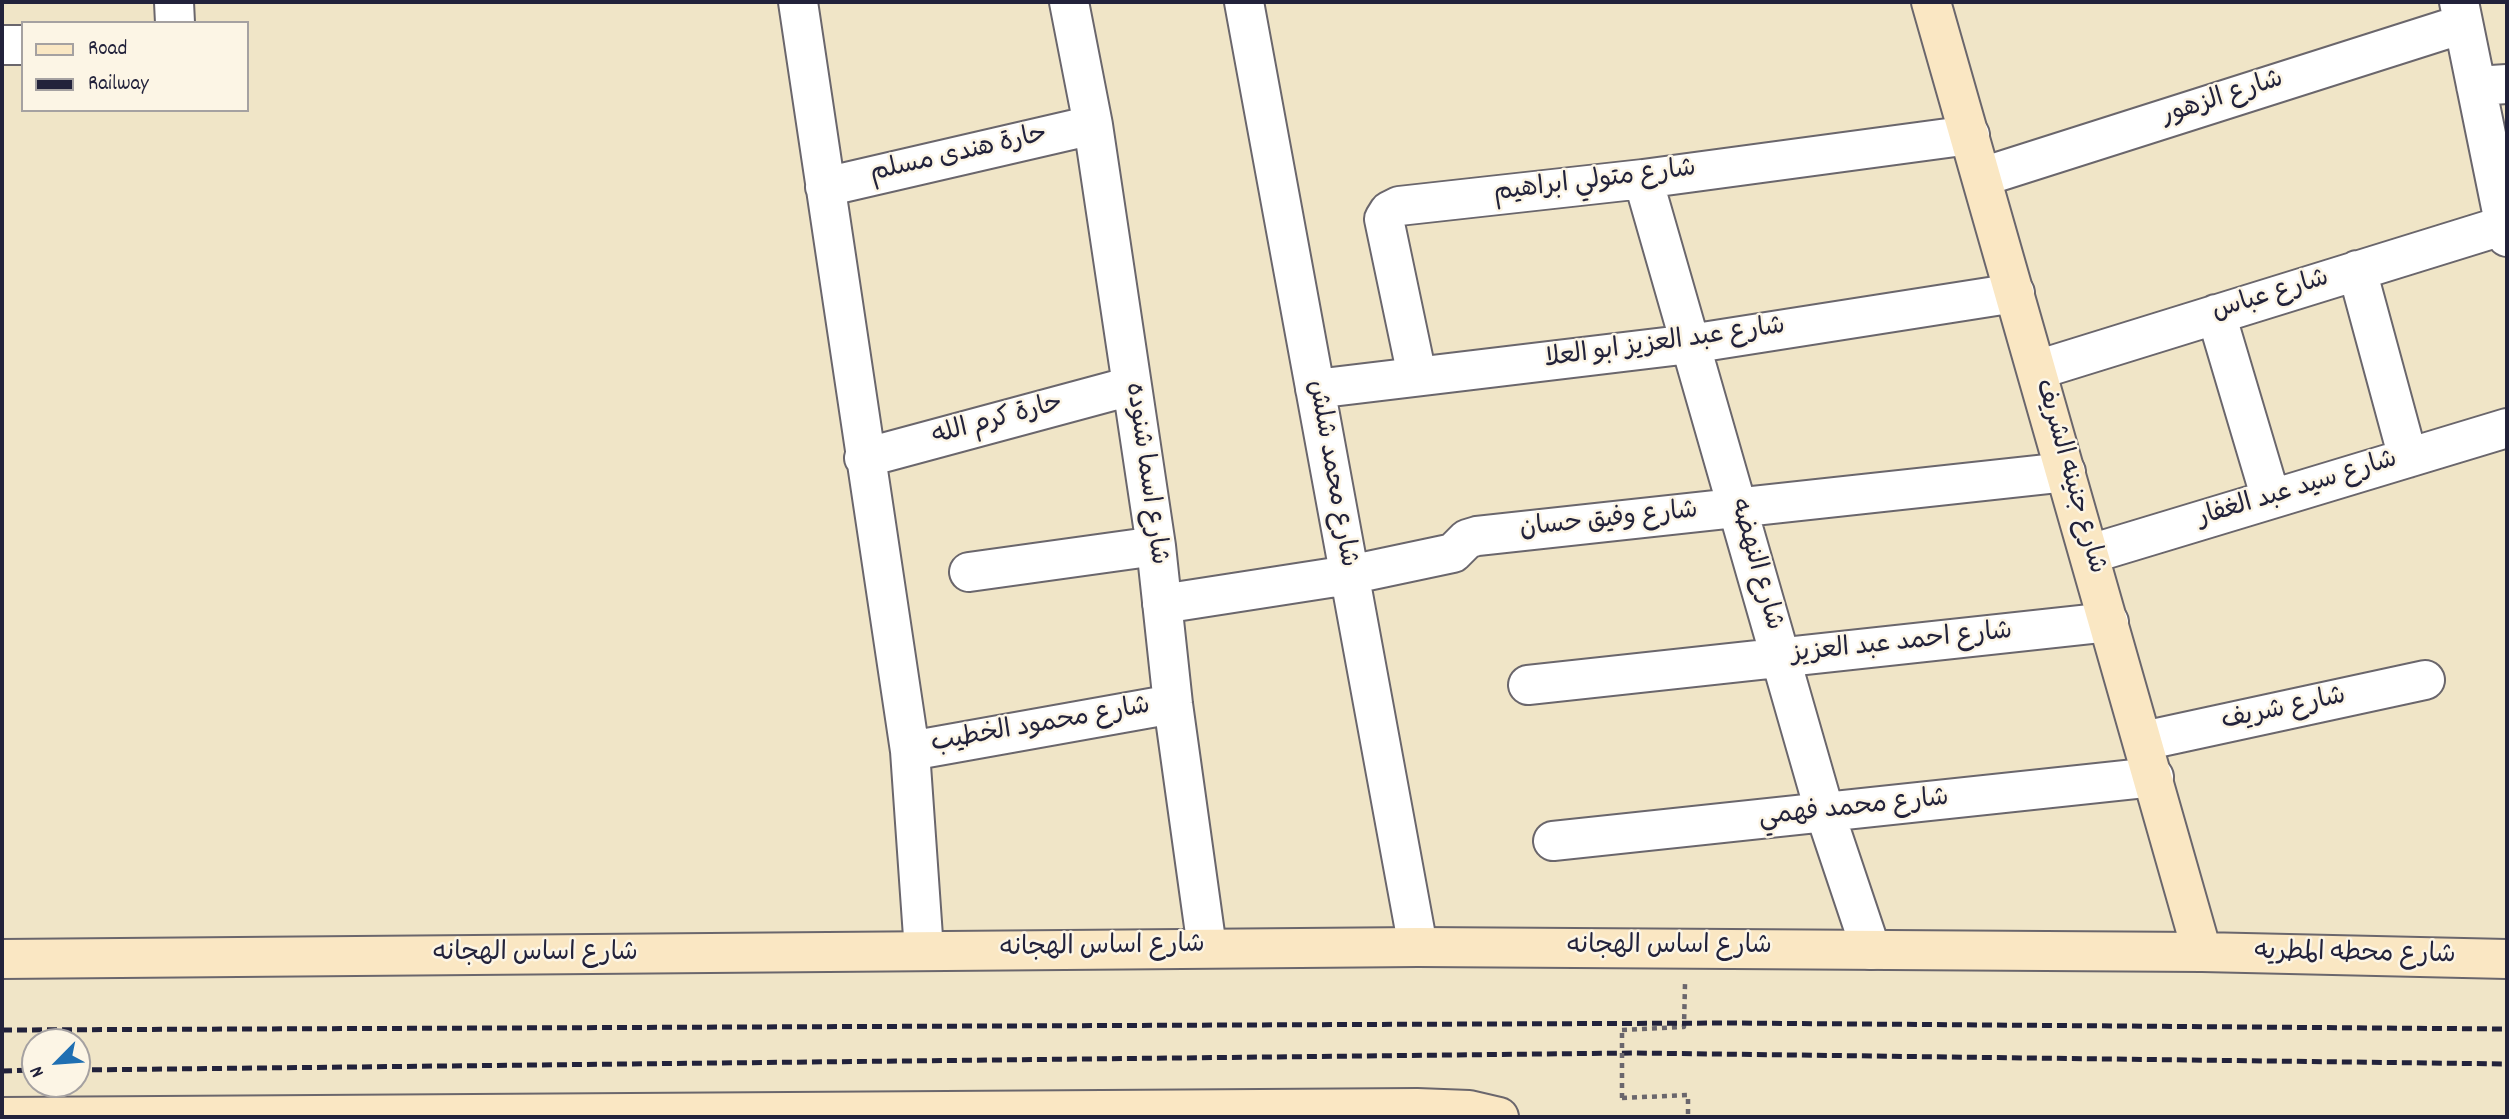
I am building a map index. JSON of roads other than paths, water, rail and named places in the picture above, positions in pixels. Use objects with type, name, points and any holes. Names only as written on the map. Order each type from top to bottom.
[{"type":"street","points":[[174,2],[175,21]]},
{"type":"street","points":[[798,2],[909,751],[924,951]]},
{"type":"street","name":"شارع اسما شنوده","points":[[1069,2],[1093,125],[1156,546],[1173,704],[1207,948]]},
{"type":"street","name":"شارع محمد شلش","points":[[1244,2],[1418,947]]},
{"type":"street","name":"شارع جنينه الشريف","points":[[1931,2],[2202,952]]},
{"type":"street","points":[[2461,13],[2491,85],[2506,231]]},
{"type":"street","name":"شارع الزهور","points":[[1982,177],[2461,13]]},
{"type":"street","points":[[2,45],[21,44]]},
{"type":"street","name":"حارة هندى مسلم","points":[[825,187],[1093,125]]},
{"type":"street","name":"شارع متولي ابراهيم","points":[[1417,376],[1384,219],[1389,211],[1399,206],[1643,178],[1970,135]]},
{"type":"street","name":"شارع النهضه","points":[[1643,178],[1825,813],[1871,950]]},
{"type":"street","name":"شارع عباس","points":[[2037,370],[2357,270],[2506,231]]},
{"type":"street","points":[[2357,270],[2408,458]]},
{"type":"street","name":"شارع عبد العزيز ابو العلا","points":[[1315,389],[1690,344],[2015,293]]},
{"type":"street","points":[[2216,314],[2271,499]]},
{"type":"street","name":"حارة كرم الله","points":[[864,458],[1131,386]]},
{"type":"street","name":"شارع سيد عبد الغفار","points":[[2090,554],[2507,428]]},
{"type":"street","name":"شارع وفيق حسان","points":[[1162,604],[1349,575],[1453,553],[1467,539],[1476,536],[2066,472]]},
{"type":"street","points":[[969,572],[1156,546]]},
{"type":"street","name":"شارع احمد عبد العزيز","points":[[1528,685],[2109,622]]},
{"type":"street","name":"شارع شريف","points":[[2143,741],[2425,680]]},
{"type":"street","name":"شارع محمود الخطيب","points":[[909,751],[1173,704]]},
{"type":"street","name":"شارع محمد فهمي","points":[[1553,841],[2154,777]]},
{"type":"street","name":"شارع اساس الهجانه","points":[[2,959],[1418,947],[2202,952]]},
{"type":"street","name":"شارع محطه المطريه","points":[[2202,952],[2507,959]]},
{"type":"street","points":[[2,1117],[1417,1108],[1469,1110],[1499,1117]]},
{"type":"railway","points":[[2,1030],[1731,1023],[2507,1029]]},
{"type":"railway","points":[[91,1070],[1634,1053],[2507,1064]]},
{"type":"railway","points":[[2,1071],[21,1070]]}]
